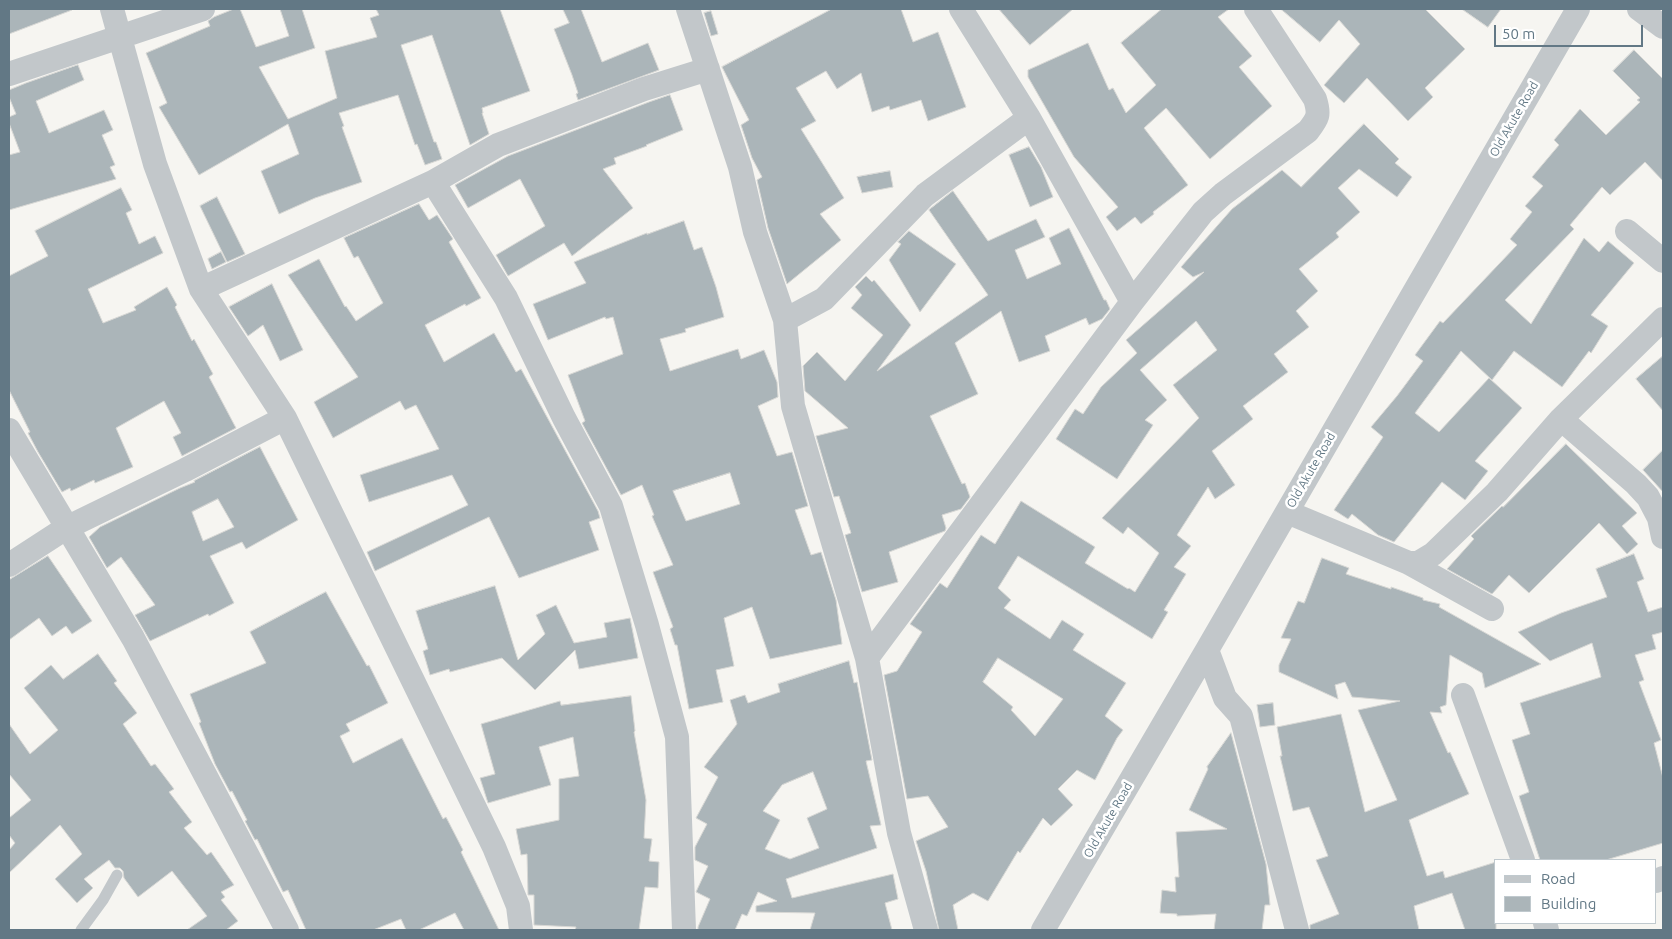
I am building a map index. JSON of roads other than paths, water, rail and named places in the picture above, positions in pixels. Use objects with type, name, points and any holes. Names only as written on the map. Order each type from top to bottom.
[{"type":"street","points":[[112,9],[155,164],[201,289],[285,418],[494,847],[518,906],[521,930]]},
{"type":"street","points":[[9,74],[203,9]]},
{"type":"street","points":[[688,9],[740,167],[755,232],[785,320],[794,406],[867,658],[899,833],[926,930]]},
{"type":"street","points":[[961,9],[1029,118],[1132,302]]},
{"type":"street","points":[[867,658],[1132,302],[1203,212],[1224,194],[1308,132],[1315,123],[1319,111],[1315,99],[1256,9]]},
{"type":"street","name":"Old Akute Road","points":[[1043,930],[1578,9]]},
{"type":"street","points":[[1639,9],[1663,26]]},
{"type":"street","points":[[201,289],[433,182],[498,145],[644,89],[708,69]]},
{"type":"street","points":[[785,320],[824,299],[925,195],[1029,118]]},
{"type":"street","points":[[433,182],[506,298],[564,418],[611,506],[647,625],[676,736],[684,930]]},
{"type":"street","points":[[1627,231],[1663,261]]},
{"type":"street","points":[[1409,563],[1418,563],[1433,554],[1497,492],[1560,419],[1663,319]]},
{"type":"street","points":[[9,565],[66,528],[186,470],[285,418]]},
{"type":"street","points":[[1560,419],[1636,484],[1648,497],[1659,518],[1663,537]]},
{"type":"street","points":[[9,430],[133,638],[287,930]]},
{"type":"street","points":[[1287,512],[1409,563],[1492,609]]},
{"type":"street","points":[[1207,650],[1225,698],[1241,716],[1296,930]]},
{"type":"street","points":[[1463,695],[1523,859]]},
{"type":"lane","points":[[81,930],[103,900],[117,875]]}]
